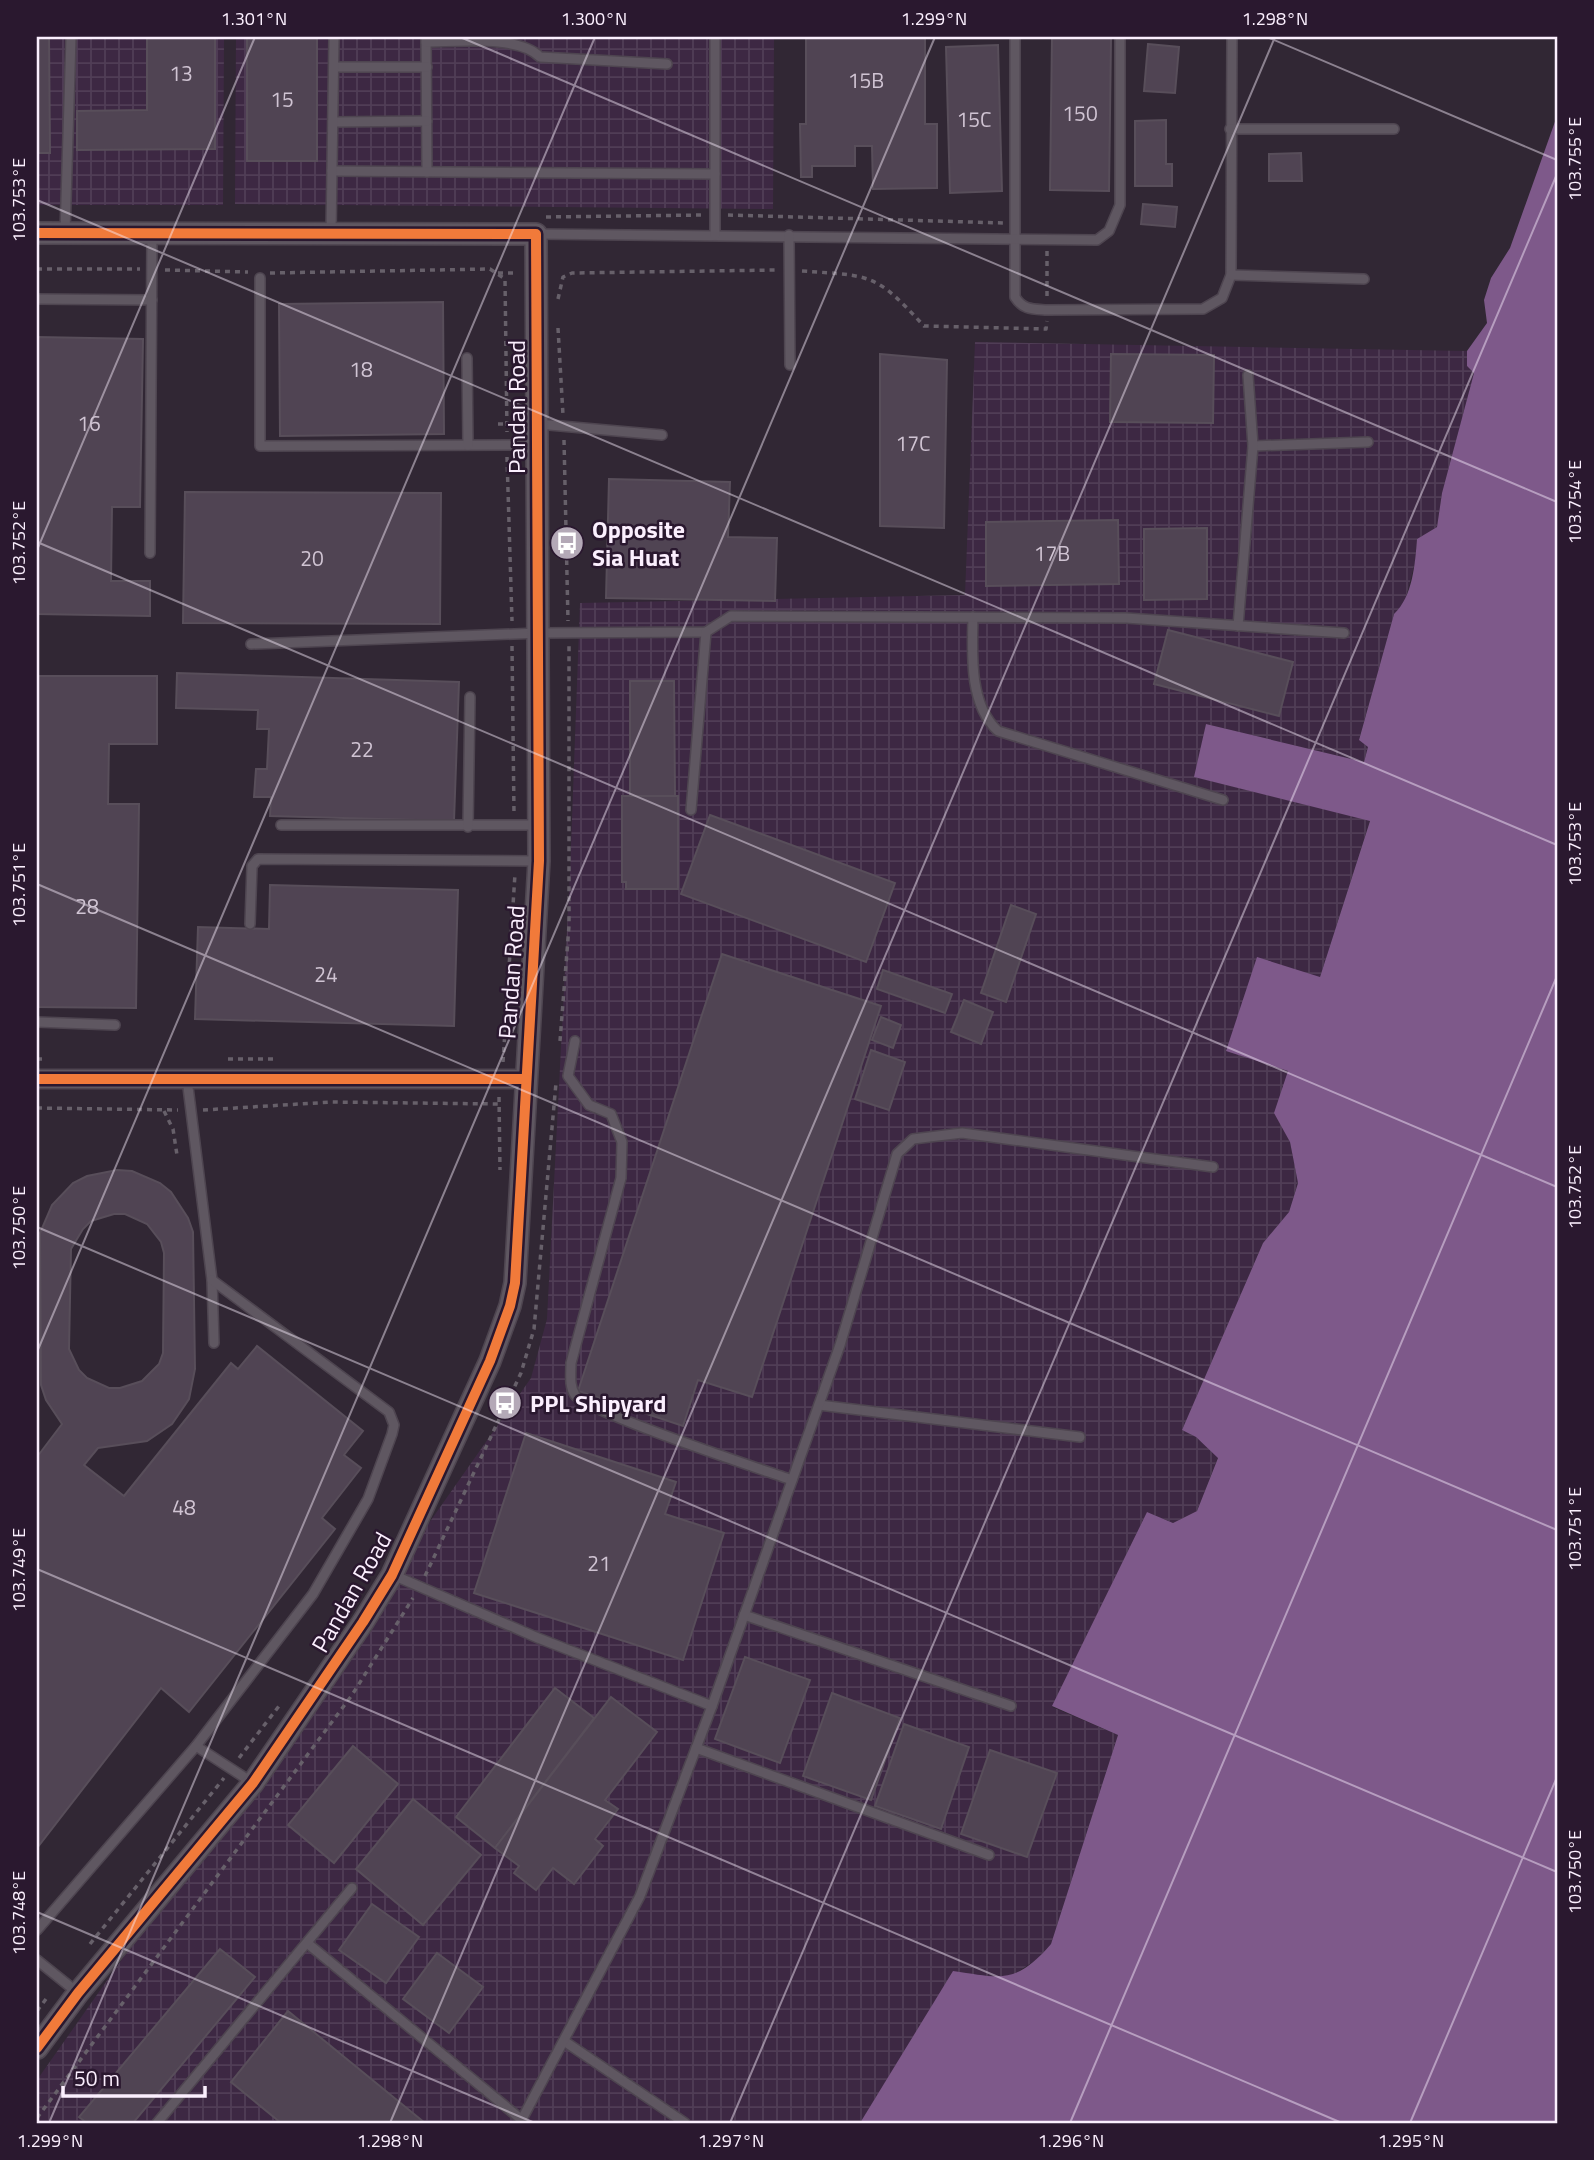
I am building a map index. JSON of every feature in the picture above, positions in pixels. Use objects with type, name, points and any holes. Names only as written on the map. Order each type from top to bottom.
[{"type":"street","points":[[37,233],[537,234]]},
{"type":"street","name":"Pandan Road","points":[[37,2048],[78,1993],[253,1783],[392,1575],[490,1360],[510,1306],[517,1265],[525,1079],[539,861],[537,234]]},
{"type":"street","points":[[37,1079],[525,1079]]},
{"type":"lane","points":[[65,233],[71,37]]},
{"type":"lane","points":[[331,233],[334,37]]},
{"type":"lane","points":[[715,37],[715,235]]},
{"type":"lane","points":[[1015,37],[1015,297],[1020,305],[1028,309],[1047,310],[1203,309],[1222,298],[1231,275],[1231,37]]},
{"type":"lane","points":[[537,234],[1097,240],[1109,231],[1118,216],[1120,205],[1120,37]]},
{"type":"lane","points":[[427,172],[426,39],[531,47],[540,57],[667,64]]},
{"type":"lane","points":[[334,67],[427,67]]},
{"type":"lane","points":[[333,122],[427,121]]},
{"type":"lane","points":[[1230,129],[1394,129]]},
{"type":"lane","points":[[332,171],[715,174]]},
{"type":"lane","points":[[150,553],[152,233]]},
{"type":"lane","points":[[789,235],[790,365]]},
{"type":"lane","points":[[261,275],[260,446],[507,445],[537,435],[662,435]]},
{"type":"lane","points":[[1231,275],[1364,279]]},
{"type":"lane","points":[[37,299],[152,300]]},
{"type":"lane","points":[[467,358],[468,445]]},
{"type":"lane","points":[[1238,626],[1253,446],[1248,374]]},
{"type":"lane","points":[[1253,446],[1368,442]]},
{"type":"lane","points":[[251,644],[512,634],[706,632],[731,616],[1126,618],[1344,633]]},
{"type":"lane","points":[[973,617],[972,663],[984,718],[998,731],[1223,800]]},
{"type":"lane","points":[[691,810],[706,632]]},
{"type":"lane","points":[[468,827],[470,697]]},
{"type":"lane","points":[[281,825],[539,825]]},
{"type":"lane","points":[[250,924],[253,866],[258,859],[515,863],[539,861]]},
{"type":"lane","points":[[37,1022],[115,1024]]},
{"type":"lane","points":[[575,1041],[568,1076],[589,1105],[611,1114],[622,1142],[621,1178],[571,1363],[571,1385],[576,1397],[606,1413],[792,1480]]},
{"type":"lane","points":[[187,1079],[212,1279],[214,1343]]},
{"type":"lane","points":[[307,1943],[521,2121],[640,1896],[712,1706],[840,1345],[897,1154],[913,1139],[962,1133],[1213,1167]]},
{"type":"lane","points":[[37,1930],[196,1746],[313,1594],[368,1499],[394,1425],[389,1412],[212,1279]]},
{"type":"lane","points":[[819,1405],[1080,1437]]},
{"type":"lane","points":[[392,1575],[712,1706]]},
{"type":"lane","points":[[744,1615],[1011,1706]]},
{"type":"lane","points":[[196,1746],[253,1783]]},
{"type":"lane","points":[[696,1748],[989,1855]]},
{"type":"lane","points":[[157,2123],[352,1888]]},
{"type":"lane","points":[[37,1960],[78,1993]]},
{"type":"lane","points":[[564,2041],[685,2123]]},
{"type":"path","points":[[557,304],[563,277],[572,273],[789,271],[865,276],[890,289],[924,326],[1046,329],[1047,241]]},
{"type":"path","points":[[37,269],[249,272]]},
{"type":"path","points":[[261,275],[490,269],[505,279],[514,825]]},
{"type":"path","points":[[558,317],[563,421]]},
{"type":"path","points":[[559,1047],[569,926],[569,633],[564,434]]},
{"type":"path","points":[[500,1182],[499,1104],[515,863]]},
{"type":"path","points":[[37,2118],[352,1695],[419,1587],[521,1373],[534,1329],[557,1074]]},
{"type":"path","points":[[37,1108],[191,1110],[332,1102],[499,1104]]},
{"type":"path","points":[[164,1110],[173,1129],[177,1155]]},
{"type":"path","points":[[87,1948],[232,1769],[281,1703]]},
{"type":"shaded area","points":[[37,37],[224,37],[223,205],[37,205]]},
{"type":"shaded area","points":[[236,37],[774,37],[773,209],[235,204]]},
{"type":"shaded area","points":[[1557,116],[1557,2123],[860,2123],[953,1971],[984,1976],[1007,1976],[1027,1966],[1051,1944],[1118,1735],[1052,1706],[1147,1512],[1173,1523],[1197,1511],[1218,1458],[1196,1437],[1182,1430],[1263,1243],[1289,1212],[1298,1183],[1290,1142],[1274,1113],[1288,1071],[1226,1051],[1257,957],[1320,977],[1370,821],[1194,777],[1206,724],[1364,762],[1368,747],[1359,740],[1394,614],[1409,589],[1417,539],[1437,527],[1442,493],[1474,373],[1467,366],[1467,351],[1487,323],[1484,300],[1491,278],[1510,248]]},
{"type":"shaded area","points":[[975,342],[1467,351],[1467,366],[1474,373],[1442,493],[1437,527],[1417,539],[1415,562],[1404,605],[1394,614],[1359,739],[1368,747],[1364,762],[1206,724],[1195,777],[1370,820],[1320,977],[1226,1050],[1289,1071],[1275,1113],[1290,1142],[1298,1182],[1289,1212],[1263,1243],[1182,1430],[1196,1437],[1218,1457],[1197,1511],[1173,1523],[1147,1512],[1052,1707],[1118,1735],[1051,1944],[1037,1959],[1007,1979],[953,1972],[860,2123],[37,2123],[37,2080],[531,1378],[547,1319],[570,873],[580,603],[965,595]]},
{"type":"building","points":[[37,37],[49,37],[50,153],[37,153]]},
{"type":"building","points":[[147,37],[215,37],[215,149],[77,150],[77,111],[147,110]]},
{"type":"building","points":[[247,37],[317,37],[317,161],[247,161]]},
{"type":"building","points":[[806,37],[925,37],[925,124],[937,124],[937,188],[873,189],[872,146],[855,146],[855,166],[812,166],[812,177],[801,177],[800,124],[806,124]]},
{"type":"building","points":[[1052,37],[1111,37],[1109,191],[1050,190]]},
{"type":"building","points":[[1148,44],[1179,47],[1175,93],[1144,91]]},
{"type":"building","points":[[998,45],[1002,191],[950,193],[946,47]]},
{"type":"building","points":[[1166,120],[1166,164],[1172,164],[1172,186],[1135,186],[1135,121]]},
{"type":"building","points":[[1301,153],[1302,181],[1269,181],[1269,154]]},
{"type":"building","points":[[1143,204],[1177,207],[1175,227],[1141,224]]},
{"type":"building","points":[[443,302],[444,434],[280,436],[279,304]]},
{"type":"building","points":[[37,337],[143,339],[140,507],[112,507],[111,581],[150,581],[150,616],[37,614]]},
{"type":"building","points":[[880,354],[947,360],[944,528],[880,526]]},
{"type":"building","points":[[1111,354],[1214,355],[1213,423],[1110,422]]},
{"type":"building","points":[[609,479],[730,482],[728,537],[777,538],[775,601],[606,598]]},
{"type":"building","points":[[185,492],[441,493],[440,624],[183,623]]},
{"type":"building","points":[[1118,520],[1119,584],[986,586],[986,522]]},
{"type":"building","points":[[1207,528],[1207,599],[1144,600],[1144,529]]},
{"type":"building","points":[[1168,630],[1293,662],[1279,716],[1154,684]]},
{"type":"building","points":[[177,673],[459,682],[454,821],[270,816],[271,797],[254,797],[256,769],[267,769],[269,729],[257,729],[258,710],[176,708]]},
{"type":"building","points":[[37,676],[157,676],[157,744],[109,744],[108,804],[139,804],[136,1008],[37,1007]]},
{"type":"building","points":[[630,681],[674,681],[675,796],[630,796]]},
{"type":"building","points":[[622,796],[678,796],[678,889],[626,889],[626,882],[622,882]]},
{"type":"building","points":[[710,815],[895,883],[866,962],[681,894]]},
{"type":"building","points":[[270,885],[458,890],[454,1026],[195,1019],[198,927],[269,929]]},
{"type":"building","points":[[1011,905],[1036,914],[1006,1002],[981,993]]},
{"type":"building","points":[[722,954],[881,1006],[752,1397],[698,1380],[683,1426],[578,1391]]},
{"type":"building","points":[[883,970],[952,994],[945,1013],[877,989]]},
{"type":"building","points":[[964,1000],[993,1012],[981,1044],[951,1032]]},
{"type":"building","points":[[881,1017],[901,1025],[893,1048],[872,1040]]},
{"type":"building","points":[[871,1050],[905,1062],[889,1110],[855,1099]]},
{"type":"building","points":[[117,1170],[132,1171],[160,1183],[171,1192],[188,1218],[193,1232],[195,1369],[189,1399],[172,1424],[147,1441],[98,1448],[84,1465],[124,1496],[231,1363],[238,1369],[257,1346],[363,1431],[344,1455],[361,1468],[322,1518],[335,1529],[189,1712],[161,1688],[37,1848],[37,1457],[62,1424],[46,1400],[41,1385],[40,1233],[52,1205],[73,1183],[87,1176]],"holes":[[[114,1214],[125,1214],[147,1224],[161,1242],[164,1253],[163,1353],[159,1364],[142,1381],[120,1388],[109,1388],[87,1378],[79,1370],[69,1349],[71,1249],[91,1221]]]},
{"type":"building","points":[[526,1433],[676,1482],[665,1514],[724,1533],[683,1660],[474,1593]]},
{"type":"building","points":[[745,1657],[810,1680],[780,1763],[715,1739]]},
{"type":"building","points":[[555,1688],[594,1718],[495,1848],[456,1817]]},
{"type":"building","points":[[832,1693],[900,1718],[871,1800],[803,1776]]},
{"type":"building","points":[[611,1697],[657,1732],[605,1800],[618,1809],[595,1839],[603,1846],[574,1884],[553,1868],[536,1890],[514,1873],[519,1866],[495,1848]]},
{"type":"building","points":[[904,1724],[969,1747],[941,1829],[875,1806]]},
{"type":"building","points":[[353,1746],[398,1784],[334,1863],[288,1825]]},
{"type":"building","points":[[990,1750],[1057,1773],[1027,1857],[961,1834]]},
{"type":"building","points":[[413,1799],[481,1855],[423,1925],[356,1869]]},
{"type":"building","points":[[372,1904],[419,1937],[386,1983],[339,1950]]},
{"type":"building","points":[[220,1949],[255,1977],[133,2123],[87,2123],[79,2117]]},
{"type":"building","points":[[437,1953],[483,1987],[449,2033],[403,1999]]},
{"type":"building","points":[[288,2011],[425,2123],[281,2123],[231,2082]]},
{"type":"cycle path","points":[[37,233],[536,234],[539,861],[515,1283],[510,1306],[490,1361],[392,1575],[363,1622],[253,1783],[78,1993],[37,2048]]},
{"type":"cycle path","points":[[37,1079],[525,1079]]},
{"type":"place","name":"Opposite Sia Huat","points":[[567,543]]},
{"type":"place","name":"PPL Shipyard","points":[[505,1403]]}]
